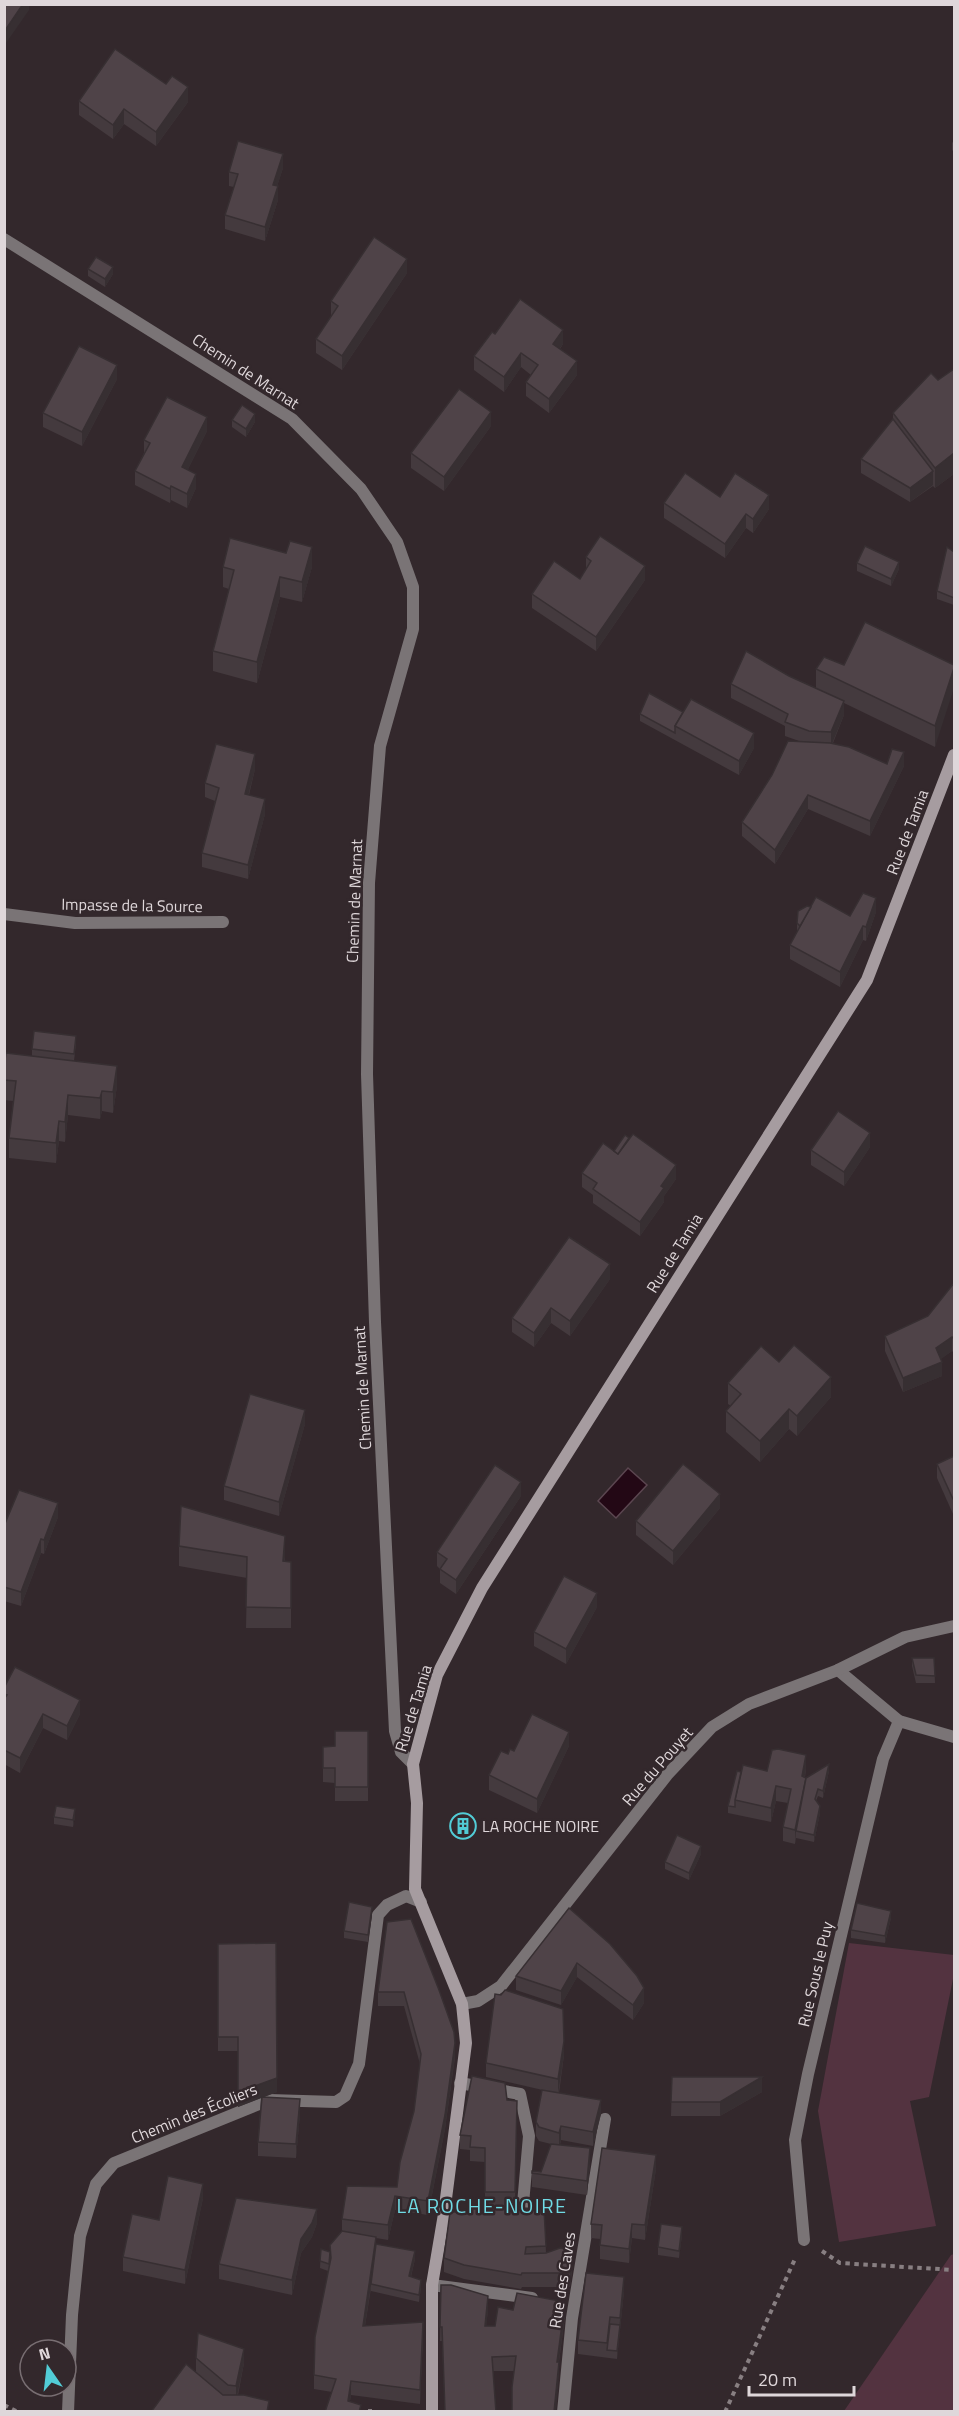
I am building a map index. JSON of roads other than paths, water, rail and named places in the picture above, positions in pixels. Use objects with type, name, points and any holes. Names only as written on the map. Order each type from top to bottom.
[{"type":"street","name":"Chemin de Marnat","points":[[4,239],[292,419],[361,489],[397,542],[413,587],[413,629],[380,746],[369,883],[367,1074],[375,1322],[395,1731],[401,1752],[413,1764]]},
{"type":"street","name":"Rue de Tamia","points":[[413,1764],[437,1675],[482,1588],[867,980],[954,755]]},
{"type":"street","name":"Impasse de la Source","points":[[4,914],[75,923],[223,922]]},
{"type":"street","name":"Rue du Pouyet","points":[[462,2004],[478,2001],[501,1986],[667,1775],[712,1727],[749,1704],[838,1670],[905,1637],[954,1626]]},
{"type":"street","points":[[838,1670],[899,1721],[954,1737]]},
{"type":"street","name":"Rue Sous le Puy","points":[[804,2240],[795,2140],[811,2062],[883,1760],[899,1721]]},
{"type":"street","points":[[413,1764],[417,1803],[416,1889],[462,2004],[466,2043],[460,2083],[449,2214],[432,2284],[432,2412]]},
{"type":"street","name":"Chemin des Écoliers","points":[[68,2412],[72,2315],[80,2236],[96,2184],[114,2163],[268,2100],[336,2102],[345,2096],[359,2064],[378,1916],[387,1905],[406,1896],[421,1902]]},
{"type":"street","points":[[460,2083],[520,2094],[529,2136],[522,2215],[499,2215]]},
{"type":"street","name":"Rue des Caves","points":[[563,2412],[572,2318],[605,2119]]},
{"type":"street","points":[[432,2284],[543,2299]]},
{"type":"place","name":"LA ROCHE NOIRE","points":[[463,1826]]},
{"type":"district","name":"LA ROCHE-NOIRE","points":[[482,2206]]}]
